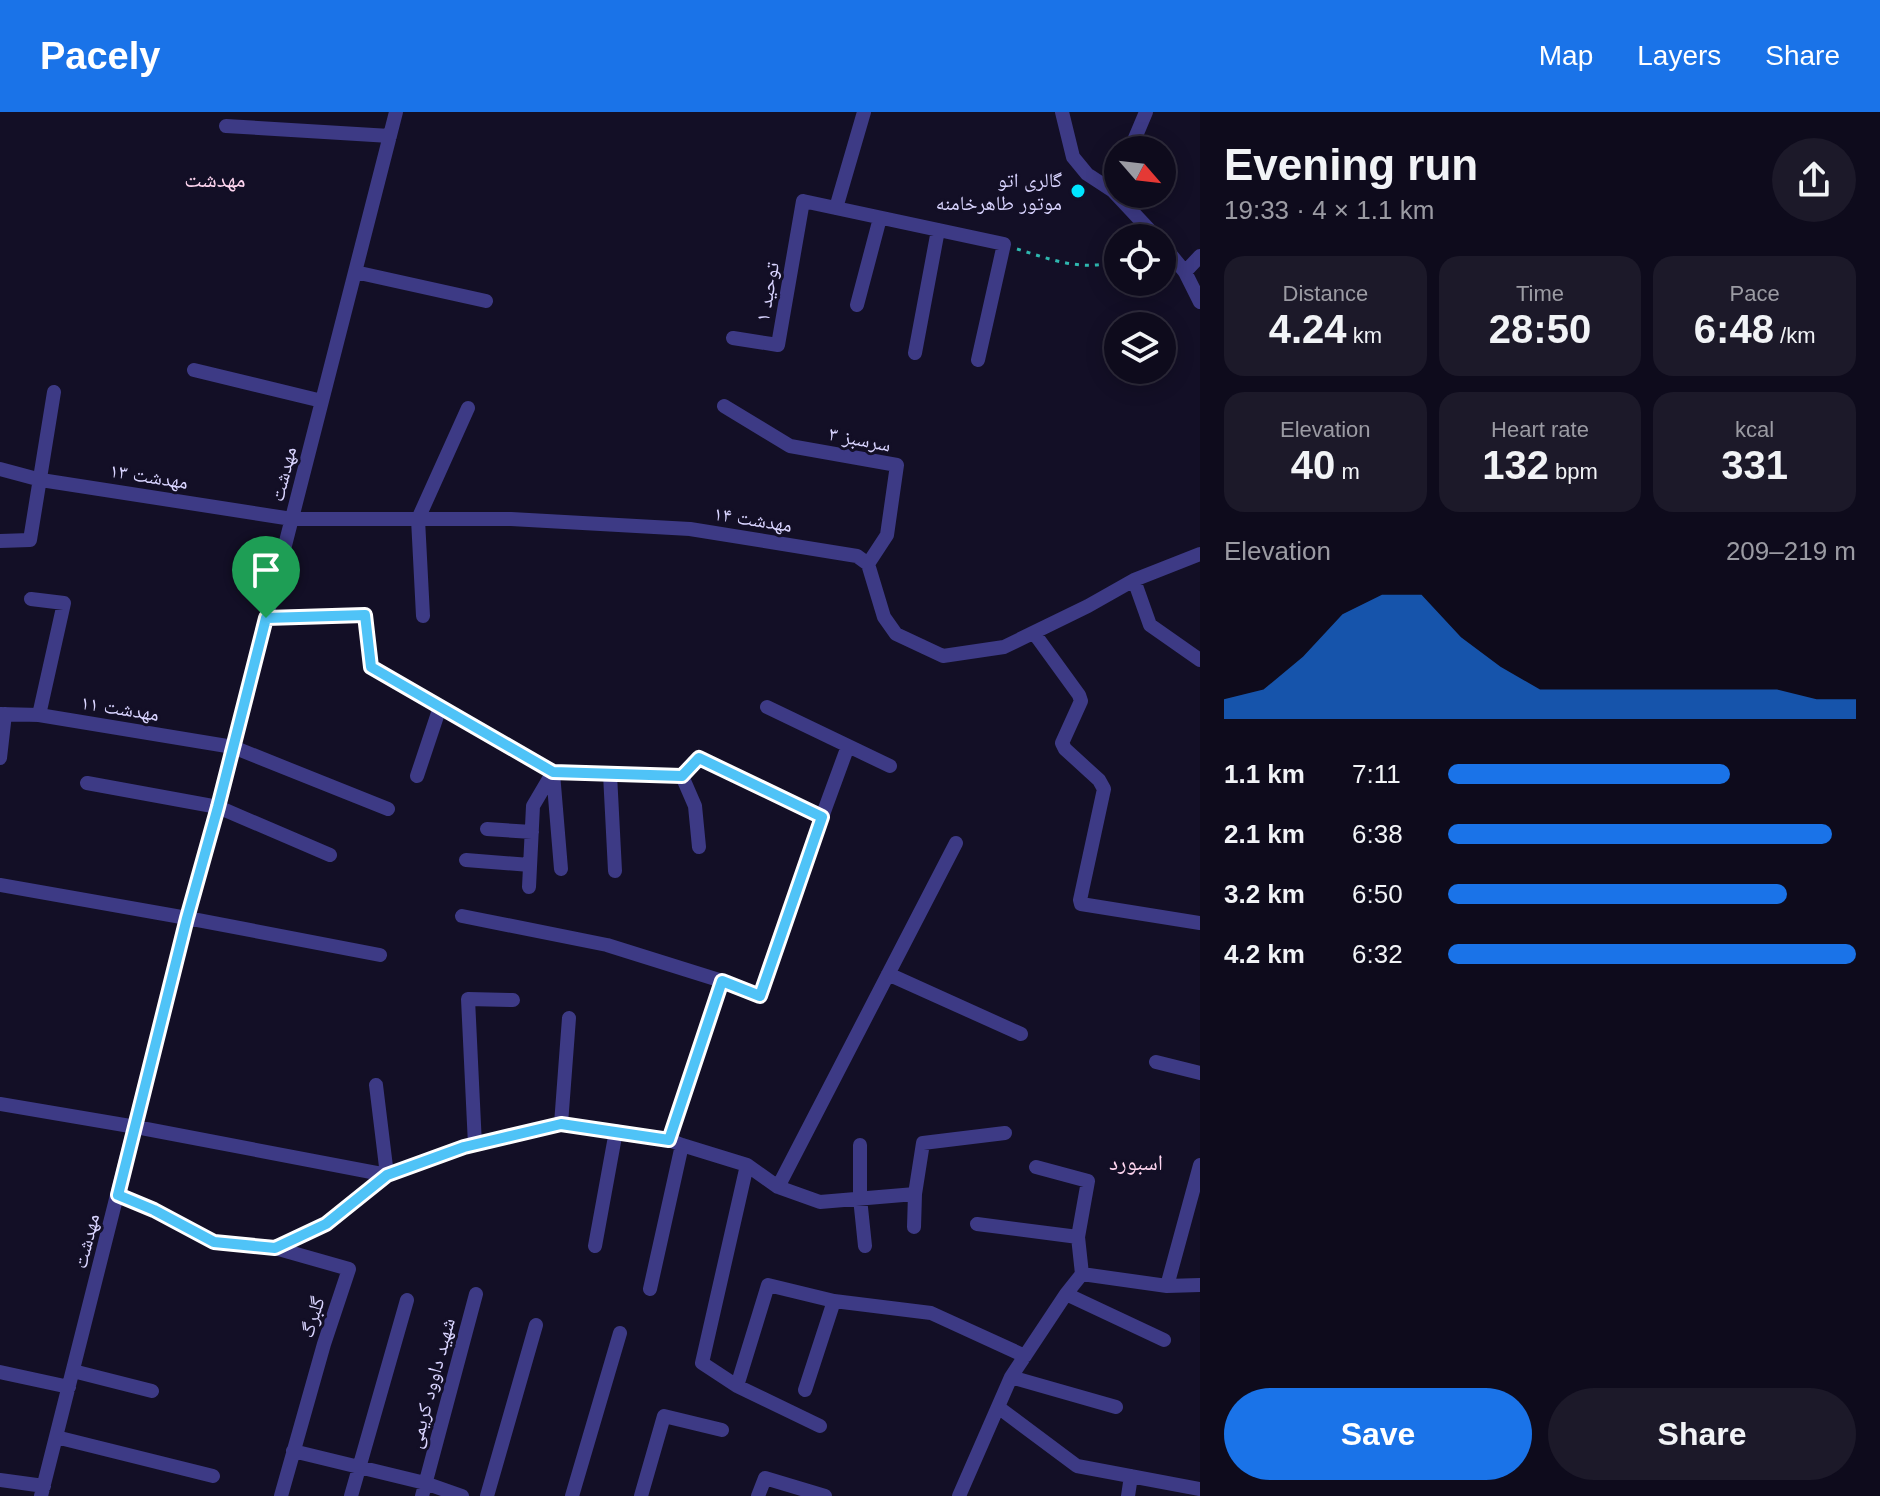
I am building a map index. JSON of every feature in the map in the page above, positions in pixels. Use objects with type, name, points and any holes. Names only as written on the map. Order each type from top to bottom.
[{"type":"street","name":"مهدشت","points":[[42,1491],[396,112]]},
{"type":"street","points":[[864,112],[836,208],[1004,244],[978,360]]},
{"type":"street","points":[[1062,112],[1073,157],[1087,174],[1104,180]]},
{"type":"street","points":[[1136,136],[1146,112]]},
{"type":"street","points":[[226,126],[390,136]]},
{"type":"street","name":"توحید ۱","points":[[733,338],[778,345],[803,201],[836,208]]},
{"type":"street","points":[[1134,208],[1146,224]]},
{"type":"street","points":[[857,305],[880,218]]},
{"type":"street","points":[[915,353],[938,230]]},
{"type":"street","points":[[1185,272],[1200,256]]},
{"type":"street","points":[[1176,261],[1200,302]]},
{"type":"street","points":[[355,272],[486,301]]},
{"type":"street","points":[[194,370],[322,401]]},
{"type":"street","points":[[0,541],[30,540],[54,392]]},
{"type":"street","name":"سرسبز ۳","points":[[724,406],[790,446],[897,465],[887,535],[868,564]]},
{"type":"street","points":[[423,616],[418,519],[468,408]]},
{"type":"street","name":"مهدشت ۱۳","points":[[0,469],[41,480],[292,519]]},
{"type":"street","name":"مهدشت ۱۴","points":[[292,519],[511,519],[690,529],[857,556],[868,564]]},
{"type":"street","points":[[868,564],[884,617],[896,634],[943,656],[1004,647],[1134,580],[1200,554]]},
{"type":"street","points":[[1134,580],[1150,625],[1200,660]]},
{"type":"street","points":[[31,599],[64,603],[39,715]]},
{"type":"street","points":[[266,618],[365,615],[371,667],[553,772],[682,776],[699,758],[822,817]]},
{"type":"street","points":[[1034,633],[1081,701],[1062,743],[1104,789],[1081,904],[1200,923]]},
{"type":"street","points":[[417,776],[440,707]]},
{"type":"street","points":[[767,707],[890,766]]},
{"type":"street","points":[[0,758],[2,714]]},
{"type":"street","name":"مهدشت ۱۱","points":[[2,714],[39,715],[233,747],[388,809]]},
{"type":"street","points":[[462,916],[607,945],[760,996],[848,746]]},
{"type":"street","points":[[529,887],[533,806],[553,772]]},
{"type":"street","points":[[553,772],[561,869]]},
{"type":"street","points":[[610,774],[615,871]]},
{"type":"street","points":[[682,776],[695,806],[699,847]]},
{"type":"street","points":[[87,783],[218,807],[330,855]]},
{"type":"street","points":[[487,829],[532,832]]},
{"type":"street","points":[[778,1187],[956,843]]},
{"type":"street","points":[[466,860],[530,865]]},
{"type":"street","points":[[0,885],[380,955]]},
{"type":"street","points":[[888,974],[1021,1034]]},
{"type":"street","points":[[650,1289],[675,1142],[722,981]]},
{"type":"street","points":[[475,1145],[468,999],[513,1000]]},
{"type":"street","points":[[561,1124],[569,1018]]},
{"type":"street","points":[[1156,1062],[1200,1073]]},
{"type":"street","points":[[376,1085],[387,1175]]},
{"type":"street","points":[[0,1104],[387,1175]]},
{"type":"street","points":[[118,1195],[214,1242],[275,1248],[326,1224],[387,1175],[475,1145],[561,1124],[675,1142],[747,1165],[778,1187],[820,1202],[915,1194]]},
{"type":"street","points":[[595,1246],[616,1131]]},
{"type":"street","points":[[914,1227],[915,1194],[923,1143],[1005,1133]]},
{"type":"street","points":[[860,1145],[860,1198],[865,1246]]},
{"type":"street","points":[[747,1165],[702,1363],[737,1386],[820,1426]]},
{"type":"street","points":[[1167,1286],[1200,1165]]},
{"type":"street","points":[[959,1496],[1011,1377],[1082,1274],[1078,1237],[1088,1181],[1036,1167]]},
{"type":"street","points":[[977,1224],[1078,1237]]},
{"type":"street","name":"گلبرگ","points":[[275,1248],[349,1269],[293,1451]]},
{"type":"street","points":[[1082,1274],[1167,1286],[1200,1285]]},
{"type":"street","points":[[737,1386],[768,1285],[834,1301],[931,1313],[1025,1356]]},
{"type":"street","name":"شهید داوود کریمی","points":[[424,1489],[476,1294]]},
{"type":"street","points":[[1066,1294],[1164,1340]]},
{"type":"street","points":[[351,1496],[407,1300]]},
{"type":"street","points":[[805,1390],[834,1301]]},
{"type":"street","points":[[487,1496],[536,1325]]},
{"type":"street","points":[[572,1496],[620,1333]]},
{"type":"street","points":[[73,1371],[152,1391]]},
{"type":"street","points":[[0,1372],[69,1387]]},
{"type":"street","points":[[1011,1377],[1116,1407]]},
{"type":"street","points":[[998,1407],[1077,1466],[1200,1489]]},
{"type":"street","points":[[641,1496],[664,1416],[722,1430]]},
{"type":"street","points":[[56,1437],[213,1476]]},
{"type":"street","points":[[281,1496],[293,1451],[359,1466],[424,1489],[462,1496]]},
{"type":"street","points":[[1128,1496],[1131,1476]]},
{"type":"street","points":[[758,1496],[765,1478],[825,1496]]},
{"type":"street","points":[[0,1480],[42,1491]]},
{"type":"path","points":[[1004,244],[1067,264],[1104,265]]},
{"type":"place","name":"گالری اتو موتور طاهرخامنه","points":[[1078,191]]},
{"type":"district","name":"مهدشت","points":[[215,179]]},
{"type":"district","name":"اسبورد","points":[[1136,1162]]},
{"type":"route","points":[[365,615],[371,667],[553,772],[682,776],[699,758],[822,817],[760,996],[722,981],[669,1140],[561,1124],[464,1147],[387,1175],[326,1224],[275,1248],[214,1242],[118,1195],[266,618],[365,615]]}]
